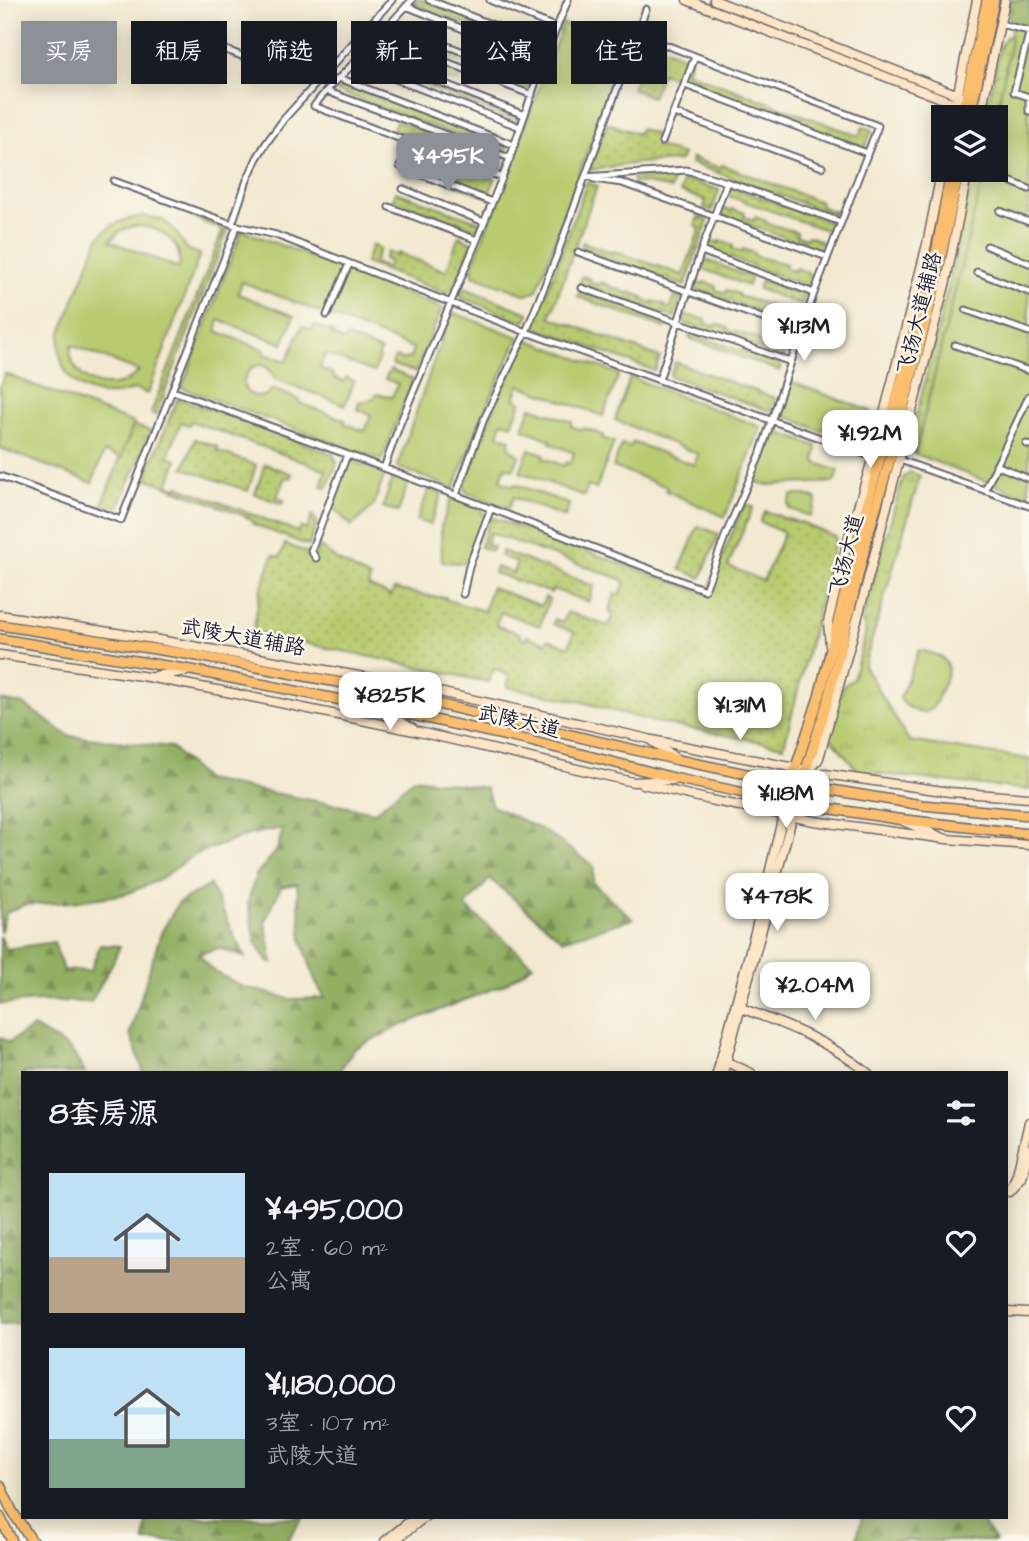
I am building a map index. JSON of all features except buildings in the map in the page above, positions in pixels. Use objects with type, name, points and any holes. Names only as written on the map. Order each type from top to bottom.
[{"type":"main road","points":[[960,105],[986,1]]},
{"type":"main road","points":[[973,105],[981,67],[986,1]]},
{"type":"main road","name":"飞扬大道","points":[[796,783],[804,770],[827,704],[886,459],[901,384],[937,248],[949,182]]},
{"type":"main road","name":"飞扬大道","points":[[804,770],[865,513],[902,412],[934,290],[955,182]]},
{"type":"main road","name":"武陵大道","points":[[0,625],[187,653],[369,688],[678,760],[796,783],[922,805],[1029,815]]},
{"type":"main road","name":"武陵大道","points":[[0,639],[191,670],[376,707],[530,741],[678,779],[792,803],[897,819],[1029,834]]},
{"type":"main road","points":[[0,1485],[12,1511],[32,1541]]},
{"type":"main road","points":[[0,1517],[10,1539]]},
{"type":"street","points":[[337,60],[391,0]]},
{"type":"street","points":[[393,21],[412,0]]},
{"type":"street","points":[[429,0],[483,21]]},
{"type":"street","points":[[490,0],[540,21]]},
{"type":"street","points":[[557,28],[568,0]]},
{"type":"street","points":[[687,0],[960,101]]},
{"type":"street","points":[[714,0],[960,101]]},
{"type":"street","points":[[983,105],[1005,0]]},
{"type":"street","points":[[406,6],[461,28]]},
{"type":"street","points":[[642,21],[646,9]]},
{"type":"street","points":[[1000,24],[1029,32],[1014,92],[1029,100],[1029,111]]},
{"type":"street","points":[[981,67],[998,36]]},
{"type":"street","points":[[173,391],[705,590],[760,455],[814,293],[877,127],[667,46]]},
{"type":"street","points":[[662,142],[695,57]]},
{"type":"street","points":[[447,62],[532,94]]},
{"type":"street","points":[[351,66],[314,106],[501,177]]},
{"type":"street","points":[[339,78],[514,145]]},
{"type":"street","points":[[0,476],[121,520],[173,391],[234,225],[247,180],[257,158],[284,119],[316,84]]},
{"type":"street","points":[[408,84],[520,127]]},
{"type":"street","points":[[445,84],[524,115]]},
{"type":"street","points":[[384,468],[477,240],[536,84]]},
{"type":"street","points":[[456,495],[484,419],[526,332],[557,254],[618,84]]},
{"type":"street","points":[[685,85],[867,153]]},
{"type":"street","points":[[326,91],[509,158]]},
{"type":"street","points":[[958,105],[960,101]]},
{"type":"street","points":[[674,113],[822,167]]},
{"type":"street","points":[[400,166],[492,201]]},
{"type":"street","points":[[584,177],[686,170],[841,222]]},
{"type":"street","points":[[584,177],[622,183],[827,257]]},
{"type":"street","points":[[114,181],[234,225],[276,235],[526,332],[771,421],[1029,506]]},
{"type":"street","points":[[659,380],[701,251],[727,182]]},
{"type":"street","name":"飞扬大道辅路","points":[[886,459],[899,354],[928,244],[939,182]]},
{"type":"street","points":[[937,194],[944,182]]},
{"type":"street","name":"飞扬大道辅路","points":[[831,654],[828,622],[848,540],[920,382],[946,281],[966,182]]},
{"type":"street","points":[[1012,183],[1029,189]]},
{"type":"street","points":[[402,189],[484,222]]},
{"type":"street","points":[[953,193],[957,226]]},
{"type":"street","points":[[389,207],[477,240]]},
{"type":"street","points":[[1000,211],[1029,222]]},
{"type":"street","points":[[987,246],[1029,263]]},
{"type":"street","points":[[701,251],[814,293]]},
{"type":"street","points":[[578,252],[801,332]]},
{"type":"street","points":[[327,315],[349,264]]},
{"type":"street","points":[[977,272],[1029,292]]},
{"type":"street","points":[[582,288],[791,362]]},
{"type":"street","points":[[966,310],[1029,332]]},
{"type":"street","points":[[955,345],[1029,371]]},
{"type":"street","points":[[899,354],[901,384]]},
{"type":"street","points":[[902,412],[920,382]]},
{"type":"street","points":[[985,490],[1027,408],[1029,396]]},
{"type":"street","points":[[316,558],[311,551],[347,454]]},
{"type":"street","points":[[996,465],[1029,479]]},
{"type":"street","points":[[463,594],[469,566],[491,508]]},
{"type":"street","points":[[848,540],[865,513]]},
{"type":"street","name":"武陵大道辅路","points":[[0,615],[149,638],[403,684],[649,739],[678,760]]},
{"type":"street","points":[[149,638],[187,653]]},
{"type":"street","points":[[0,655],[148,677],[419,732],[788,816],[946,839],[1029,845]]},
{"type":"street","points":[[148,677],[191,670]]},
{"type":"street","points":[[369,688],[403,684]]},
{"type":"street","points":[[376,707],[419,732]]},
{"type":"street","points":[[649,739],[825,774],[950,792],[1029,799]]},
{"type":"street","points":[[718,1071],[796,783],[825,774]]},
{"type":"street","points":[[633,782],[678,779]]},
{"type":"street","points":[[724,1071],[788,816]]},
{"type":"street","points":[[897,819],[946,839]]},
{"type":"street","points":[[741,1009],[797,1030],[830,1046],[865,1071]]},
{"type":"street","points":[[727,1062],[747,1071]]},
{"type":"street","points":[[1008,1191],[1017,1174],[1029,1122]]},
{"type":"street","points":[[1008,1191],[1022,1178],[1029,1149]]},
{"type":"street","points":[[1008,1312],[1029,1313]]},
{"type":"street","points":[[385,1541],[412,1519]]},
{"type":"street","points":[[394,1541],[422,1519]]},
{"type":"street","points":[[26,1531],[39,1541]]},
{"type":"green space","points":[[422,0],[476,21],[461,23],[413,3]]},
{"type":"green space","points":[[1008,0],[1029,0],[1029,31],[1011,27]]},
{"type":"green space","points":[[563,24],[571,27],[571,84],[612,84],[537,290],[527,295],[473,275],[472,267],[541,84],[557,84],[557,40]]},
{"type":"green space","points":[[1011,27],[1029,31],[1029,498],[915,454],[982,182],[1008,182],[1008,105],[999,105]]},
{"type":"green space","points":[[1012,35],[999,105],[988,105],[1001,44],[1006,37]]},
{"type":"green space","points":[[447,50],[461,56],[458,62],[447,58]]},
{"type":"green space","points":[[667,50],[691,59],[686,72],[859,136],[863,127],[872,130],[865,148],[667,75]]},
{"type":"green space","points":[[447,67],[461,72],[457,83],[447,79]]},
{"type":"green space","points":[[340,83],[508,147],[505,154],[337,91]]},
{"type":"green space","points":[[420,84],[435,84],[519,117],[517,122]]},
{"type":"green space","points":[[514,84],[530,84],[528,89]]},
{"type":"green space","points":[[634,84],[657,84],[652,97],[632,89]]},
{"type":"green space","points":[[396,121],[424,131],[420,142],[392,132]]},
{"type":"green space","points":[[607,123],[637,134],[640,129],[659,136],[656,146],[683,155],[680,161],[638,163],[590,170]]},
{"type":"green space","points":[[413,148],[495,179],[488,197],[407,166]]},
{"type":"green space","points":[[692,158],[720,168],[722,165],[821,202],[820,206],[836,212],[834,215],[691,163]]},
{"type":"green space","points":[[673,177],[671,189],[634,183],[632,178]]},
{"type":"green space","points":[[684,179],[719,190],[712,211],[704,208],[706,200],[680,192]]},
{"type":"green space","points":[[587,182],[597,186],[550,317],[660,357],[655,371],[534,327]]},
{"type":"green space","points":[[970,182],[982,182],[915,454],[908,449],[949,283]]},
{"type":"green space","points":[[731,187],[833,223],[829,231],[728,196]]},
{"type":"green space","points":[[396,192],[480,222],[478,229],[393,200]]},
{"type":"green space","points":[[723,208],[797,232],[797,236],[806,239],[808,236],[819,240],[825,244],[823,251],[721,215]]},
{"type":"green space","points":[[194,214],[229,227],[156,415],[151,413],[223,230],[192,217]]},
{"type":"green space","points":[[144,216],[161,219],[173,228],[187,249],[200,254],[148,394],[135,389],[104,394],[90,391],[78,385],[62,364],[61,333],[99,237],[114,225]],"holes":[[[133,226],[151,228],[167,236],[177,249],[179,268],[110,241],[120,231]],[[71,345],[139,371],[118,384],[105,385],[89,380],[73,362]]]},
{"type":"green space","points":[[698,217],[708,221],[685,286],[581,248],[583,242],[683,275],[700,228],[695,226]]},
{"type":"green space","points":[[242,230],[442,308],[416,372],[392,365],[395,357],[410,359],[413,348],[242,282],[238,294],[294,316],[283,344],[219,320],[216,331],[265,350],[264,354],[287,361],[302,326],[312,330],[314,325],[334,333],[333,336],[344,341],[347,337],[381,351],[374,372],[325,354],[320,368],[344,382],[346,377],[354,381],[345,405],[275,379],[268,368],[260,365],[253,367],[244,382],[245,389],[251,395],[264,396],[273,389],[365,431],[371,415],[357,409],[359,402],[370,400],[377,394],[392,397],[398,384],[385,379],[390,370],[413,379],[382,460],[182,388]]},
{"type":"green space","points":[[459,236],[473,243],[454,289],[445,293],[365,263],[372,245],[380,248],[374,263],[387,268],[390,262],[384,259],[387,252],[397,256],[398,253],[446,271]]},
{"type":"green space","points":[[711,240],[733,245],[732,249],[742,252],[743,249],[754,253],[754,256],[786,264],[785,268],[794,271],[796,268],[807,272],[813,276],[809,287],[708,250]]},
{"type":"green space","points":[[703,259],[751,277],[748,286],[700,268]]},
{"type":"green space","points":[[582,276],[590,279],[590,282],[599,285],[601,282],[670,309],[675,296],[681,298],[674,317],[579,284]]},
{"type":"green space","points":[[761,280],[804,296],[801,305],[758,289]]},
{"type":"green space","points":[[695,281],[716,286],[716,290],[725,293],[727,290],[769,305],[768,308],[778,312],[780,309],[797,317],[794,324],[693,288]]},
{"type":"green space","points":[[464,288],[529,313],[525,322],[460,297]]},
{"type":"green space","points":[[580,291],[667,323],[665,328],[578,297]]},
{"type":"green space","points":[[451,312],[519,337],[481,418],[454,489],[397,467]]},
{"type":"green space","points":[[685,315],[706,320],[706,323],[715,327],[717,324],[759,339],[758,342],[768,346],[769,343],[781,347],[780,349],[786,351],[784,358],[682,322]]},
{"type":"green space","points":[[691,333],[781,365],[779,371],[689,338]]},
{"type":"green space","points":[[526,339],[619,374],[603,416],[519,385],[514,399],[521,402],[512,425],[502,422],[498,435],[510,439],[511,449],[519,455],[514,469],[505,467],[500,481],[569,504],[565,517],[513,497],[509,508],[467,493],[464,487],[503,385]]},
{"type":"green space","points":[[675,362],[775,398],[770,411],[670,376]]},
{"type":"green space","points":[[5,374],[134,423],[121,458],[104,452],[92,483],[0,448],[0,386]]},
{"type":"green space","points":[[630,377],[761,427],[725,517],[666,491],[667,487],[613,467],[622,444],[630,447],[633,442],[694,465],[698,454],[615,420]]},
{"type":"green space","points":[[791,382],[871,411],[853,429],[833,422],[821,431],[779,413]]},
{"type":"green space","points":[[178,398],[333,454],[337,463],[327,488],[321,486],[326,470],[191,421],[189,425],[181,422],[168,456],[177,460],[168,485],[178,486],[298,532],[301,527],[307,530],[312,515],[317,522],[309,546],[253,524],[251,519],[240,514],[148,479],[147,473]]},
{"type":"green space","points":[[531,407],[572,422],[571,426],[603,435],[602,438],[614,442],[596,489],[588,486],[584,496],[520,472],[529,449],[564,466],[566,462],[570,464],[574,453],[523,429]]},
{"type":"green space","points":[[133,425],[151,431],[119,506],[101,507]]},
{"type":"green space","points":[[771,430],[817,446],[815,462],[838,471],[834,482],[765,485],[754,481]]},
{"type":"green space","points":[[195,439],[218,447],[217,451],[256,465],[248,491],[184,468]]},
{"type":"green space","points":[[350,460],[385,473],[374,505],[352,526],[332,507]]},
{"type":"green space","points":[[265,464],[292,474],[291,478],[285,477],[277,497],[284,500],[282,504],[255,494]]},
{"type":"green space","points":[[910,472],[920,476],[864,666],[909,741],[1029,759],[1029,790],[859,772],[829,736],[843,686],[853,679],[866,632],[862,621],[903,478]]},
{"type":"green space","points":[[393,476],[409,481],[398,512],[383,507]]},
{"type":"green space","points":[[429,489],[442,494],[430,525],[417,520]]},
{"type":"green space","points":[[792,495],[817,499],[811,516],[789,509]]},
{"type":"green space","points":[[452,497],[481,509],[485,517],[468,563],[442,562],[441,527]]},
{"type":"green space","points":[[744,504],[753,507],[728,566],[763,581],[784,533],[760,522],[765,511],[836,537],[784,746],[654,722],[579,701],[507,687],[510,676],[494,669],[489,682],[253,632],[260,592],[273,555],[280,557],[285,544],[311,554],[316,554],[319,546],[337,560],[370,578],[368,586],[391,596],[394,589],[446,597],[447,600],[484,611],[491,587],[541,606],[545,597],[549,599],[540,626],[501,612],[496,625],[521,634],[520,637],[525,639],[527,636],[546,643],[548,639],[569,647],[574,632],[553,624],[555,619],[563,622],[567,612],[608,626],[613,614],[609,612],[615,594],[620,595],[625,582],[490,533],[486,544],[494,547],[492,551],[480,547],[491,517],[707,594]]},
{"type":"green space","points":[[698,526],[719,534],[701,578],[680,569]]},
{"type":"green space","points":[[502,551],[594,586],[588,602],[553,589],[551,593],[494,573],[496,567],[513,573],[517,562],[500,556]]},
{"type":"green space","points":[[920,650],[942,658],[948,667],[936,703],[924,712],[912,709],[900,698]]},
{"type":"green space","points":[[0,700],[23,704],[69,736],[171,747],[205,780],[375,812],[414,778],[486,788],[492,806],[543,830],[594,866],[593,883],[633,919],[563,940],[490,879],[465,906],[533,965],[505,984],[400,1026],[354,1049],[339,1071],[143,1071],[130,1033],[161,933],[179,902],[210,885],[245,957],[219,948],[199,954],[211,969],[241,986],[290,999],[325,998],[316,983],[302,940],[297,884],[281,887],[265,921],[273,963],[267,961],[255,942],[248,902],[256,875],[277,850],[283,828],[251,834],[194,855],[159,880],[126,894],[72,902],[23,905],[6,913],[0,933]]},
{"type":"green space","points":[[0,936],[6,949],[54,942],[63,970],[90,971],[100,945],[120,946],[91,1002],[0,1004]]},
{"type":"green space","points":[[34,1027],[71,1050],[84,1071],[21,1071],[21,1323],[0,1324],[0,1037],[9,1042]]},
{"type":"green space","points":[[144,1519],[302,1519],[287,1541],[144,1541]]},
{"type":"green space","points":[[862,1519],[979,1519],[995,1541],[856,1541]]}]
